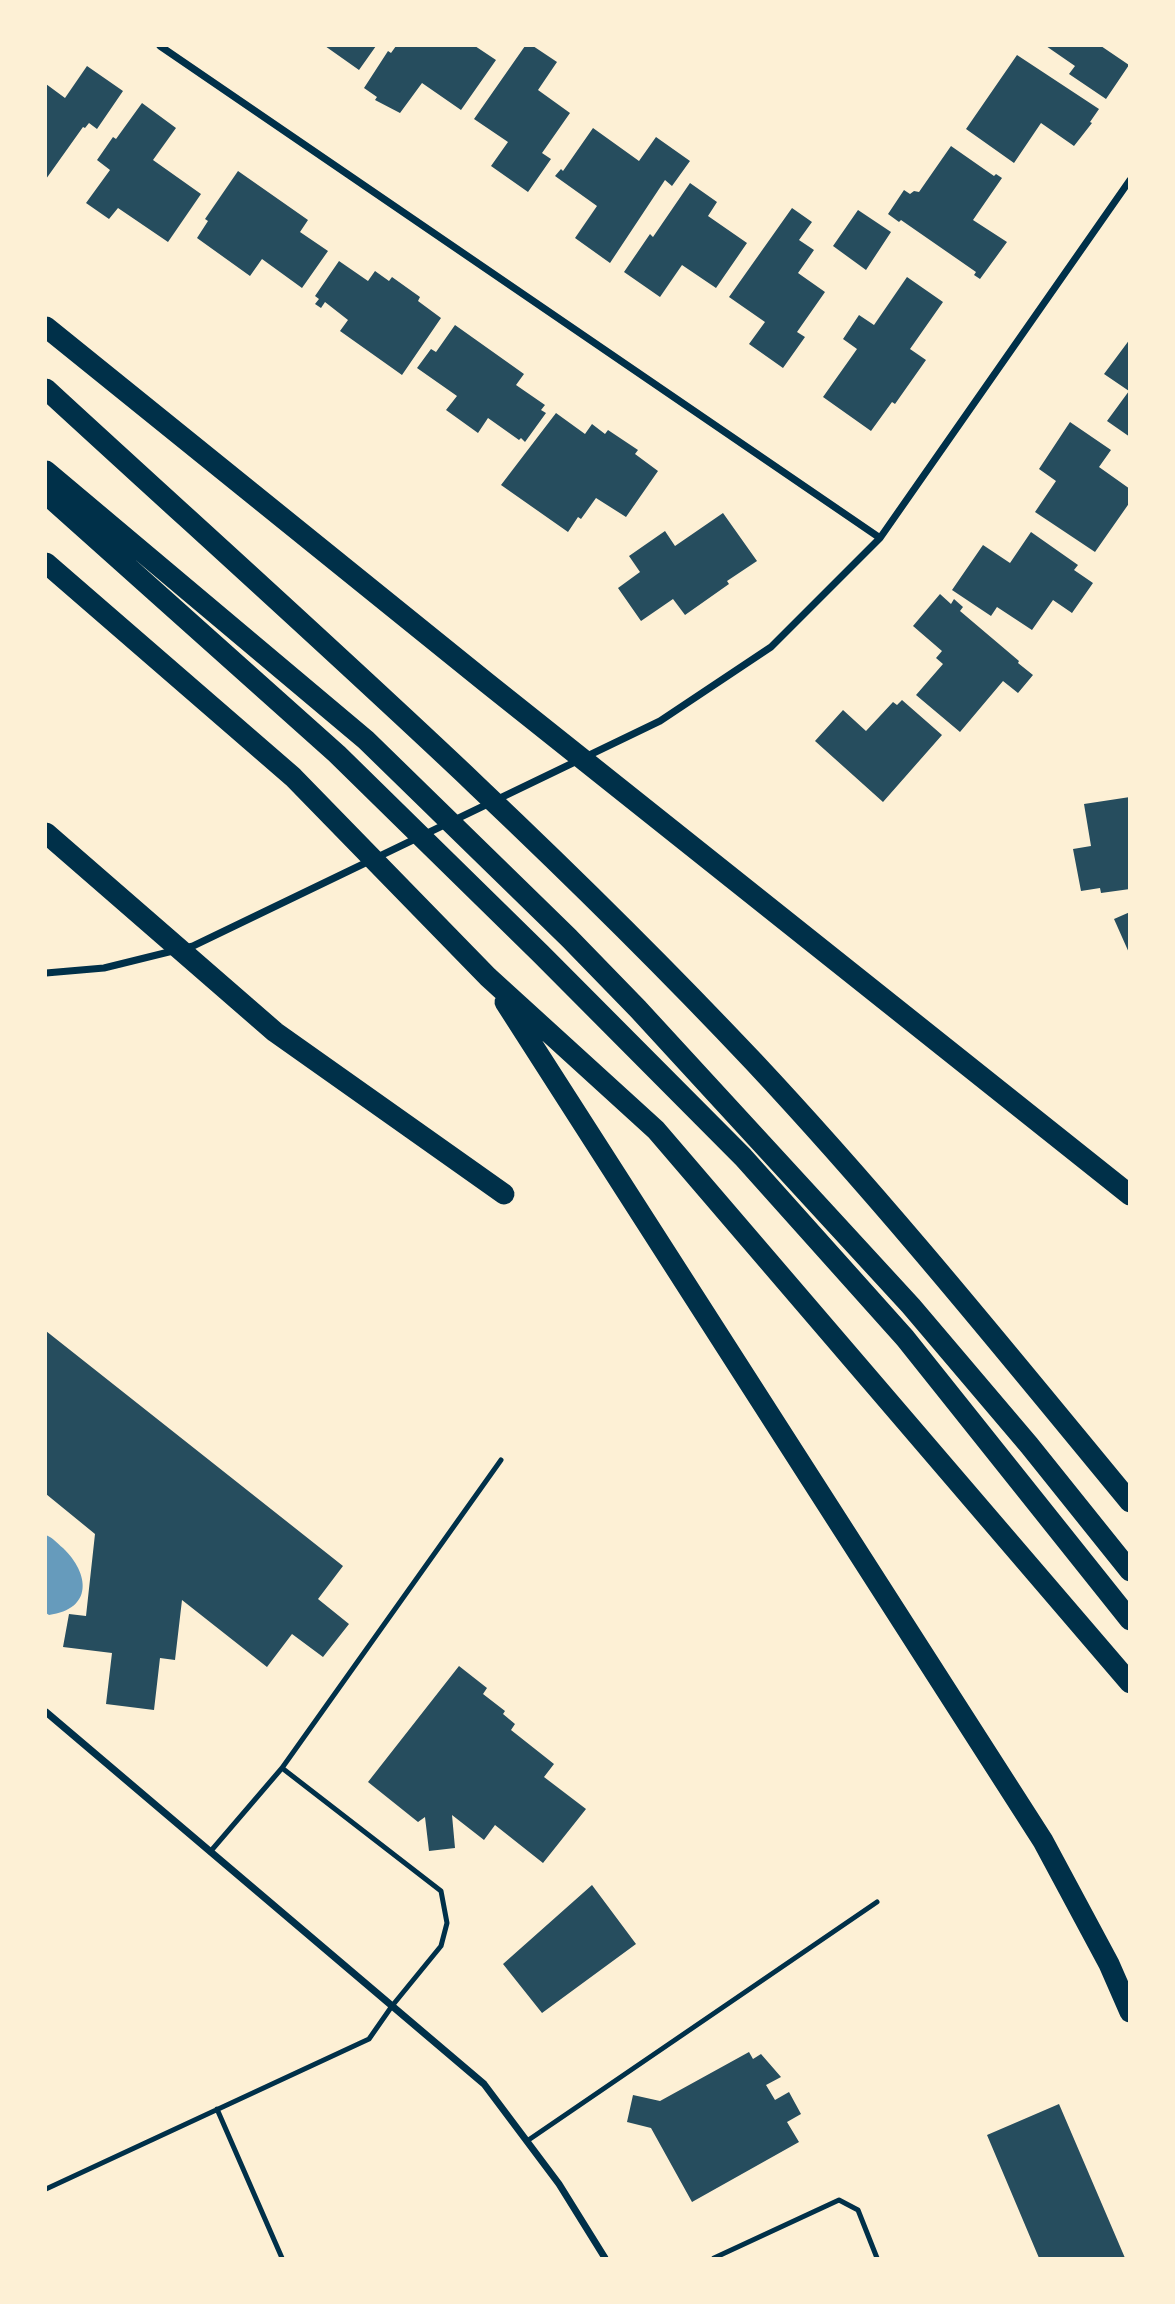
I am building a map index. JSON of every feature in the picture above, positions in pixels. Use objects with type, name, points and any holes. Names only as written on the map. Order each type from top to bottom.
[{"type":"highway","points":[[46,327],[1129,1195]]},
{"type":"highway","points":[[46,389],[406,720],[616,920],[755,1063],[923,1252],[1129,1502]]},
{"type":"highway","points":[[46,471],[366,740],[569,938],[911,1306],[1029,1445],[1129,1571]]},
{"type":"highway","points":[[46,494],[338,754],[743,1157],[905,1338],[1129,1620]]},
{"type":"highway","points":[[46,563],[293,777],[488,977],[656,1130],[1129,1684]]},
{"type":"highway","points":[[46,833],[275,1032],[504,1194]]},
{"type":"highway","points":[[488,977],[1042,1841],[1110,1964],[1129,2012]]},
{"type":"street","points":[[160,46],[880,538]]},
{"type":"street","points":[[46,973],[104,968],[193,946],[660,721],[771,648],[880,538],[1129,180]]},
{"type":"street","points":[[46,1712],[484,2084],[559,2184],[605,2259]]},
{"type":"lane","points":[[210,1852],[282,1768],[501,1460]]},
{"type":"lane","points":[[46,2189],[369,2039],[441,1946],[447,1923],[441,1891],[282,1768]]},
{"type":"lane","points":[[527,2141],[877,1902]]},
{"type":"lane","points":[[217,2109],[282,2259]]},
{"type":"lane","points":[[714,2259],[839,2200],[858,2210],[877,2259]]},
{"type":"water","points":[[46,1535],[72,1558],[82,1579],[83,1589],[74,1606],[49,1615],[46,1613]]},
{"type":"building","points":[[325,46],[376,46],[359,70]]},
{"type":"building","points":[[396,46],[475,46],[496,60],[461,110],[422,83],[400,113],[375,100],[377,97],[364,88],[388,51],[391,53]]},
{"type":"building","points":[[525,46],[533,46],[557,62],[538,90],[570,113],[542,153],[551,159],[528,192],[491,166],[508,142],[474,119]]},
{"type":"building","points":[[1046,46],[1101,46],[1129,65],[1106,99],[1069,74],[1075,66]]},
{"type":"building","points":[[1017,55],[1099,109],[1074,146],[1041,123],[1014,163],[966,129]]},
{"type":"building","points":[[87,66],[123,91],[97,129],[89,123],[83,127],[46,179],[46,84],[65,98]]},
{"type":"building","points":[[142,103],[176,128],[153,160],[201,194],[168,242],[118,208],[109,219],[86,203],[110,170],[97,160]]},
{"type":"building","points":[[593,128],[639,161],[656,137],[690,161],[672,186],[665,180],[610,263],[575,238],[597,206],[555,176],[561,169],[563,171]]},
{"type":"building","points":[[951,146],[994,176],[996,174],[1002,178],[973,220],[1007,242],[980,279],[974,275],[976,272],[901,220],[899,222],[888,214],[904,190],[910,194],[919,192]]},
{"type":"building","points":[[238,171],[308,220],[300,232],[328,251],[302,288],[262,259],[250,276],[197,238],[208,221],[205,219]]},
{"type":"building","points":[[690,183],[717,202],[708,216],[747,243],[716,288],[682,265],[660,297],[624,272],[650,234],[653,237]]},
{"type":"building","points":[[792,208],[812,222],[799,240],[814,250],[798,273],[825,292],[797,332],[805,337],[783,368],[749,344],[765,322],[729,297]]},
{"type":"building","points":[[858,210],[891,232],[866,270],[833,246]]},
{"type":"building","points":[[339,261],[368,281],[375,271],[389,281],[392,277],[420,297],[418,301],[441,318],[402,375],[340,331],[348,320],[325,302],[321,308],[315,304],[319,299],[315,296]]},
{"type":"building","points":[[907,277],[943,302],[910,349],[926,360],[895,404],[892,402],[871,431],[823,397],[857,349],[843,339],[859,315],[874,325]]},
{"type":"building","points":[[455,325],[524,374],[516,385],[545,405],[541,410],[546,413],[525,442],[488,418],[478,433],[446,410],[457,396],[417,368],[431,349],[436,352]]},
{"type":"building","points":[[1130,339],[1130,437],[1107,421],[1129,391],[1104,374]]},
{"type":"building","points":[[556,413],[585,434],[592,424],[605,434],[608,430],[638,450],[635,454],[658,471],[626,517],[596,498],[568,532],[501,485]]},
{"type":"building","points":[[1070,422],[1111,450],[1099,467],[1130,489],[1130,502],[1095,552],[1035,512],[1056,481],[1039,469]]},
{"type":"building","points":[[723,513],[757,561],[685,615],[673,599],[641,621],[618,588],[640,572],[629,556],[665,531],[675,546]]},
{"type":"building","points":[[1031,532],[1078,565],[1074,570],[1093,583],[1072,613],[1053,600],[1032,630],[997,607],[991,616],[952,590],[983,545],[1010,563]]},
{"type":"building","points":[[940,594],[951,604],[954,599],[963,607],[960,611],[1033,675],[1018,693],[1003,681],[960,732],[916,695],[943,664],[936,658],[942,651],[913,626]]},
{"type":"building","points":[[902,700],[942,735],[883,802],[815,741],[843,710],[866,731],[893,702],[897,705]]},
{"type":"building","points":[[1130,797],[1130,889],[1101,893],[1100,888],[1081,891],[1073,849],[1091,846],[1084,804]]},
{"type":"building","points":[[1130,912],[1130,955],[1114,919]]},
{"type":"building","points":[[46,1331],[343,1566],[318,1599],[349,1624],[323,1657],[292,1634],[267,1667],[182,1600],[175,1660],[160,1658],[154,1710],[106,1704],[112,1653],[63,1647],[69,1614],[86,1616],[95,1534],[46,1494]]},
{"type":"building","points":[[459,1666],[487,1688],[483,1694],[505,1711],[503,1714],[515,1724],[511,1730],[554,1764],[544,1777],[586,1809],[543,1863],[495,1825],[484,1840],[452,1815],[455,1848],[429,1851],[425,1817],[418,1822],[368,1782]]},
{"type":"building","points":[[592,1885],[636,1944],[542,2013],[503,1964]]},
{"type":"building","points":[[749,2052],[753,2059],[761,2054],[781,2077],[766,2085],[775,2100],[789,2092],[801,2114],[787,2122],[799,2142],[692,2202],[651,2128],[627,2122],[633,2095],[660,2101]]},
{"type":"building","points":[[1059,2104],[1125,2258],[1039,2258],[987,2135]]}]
